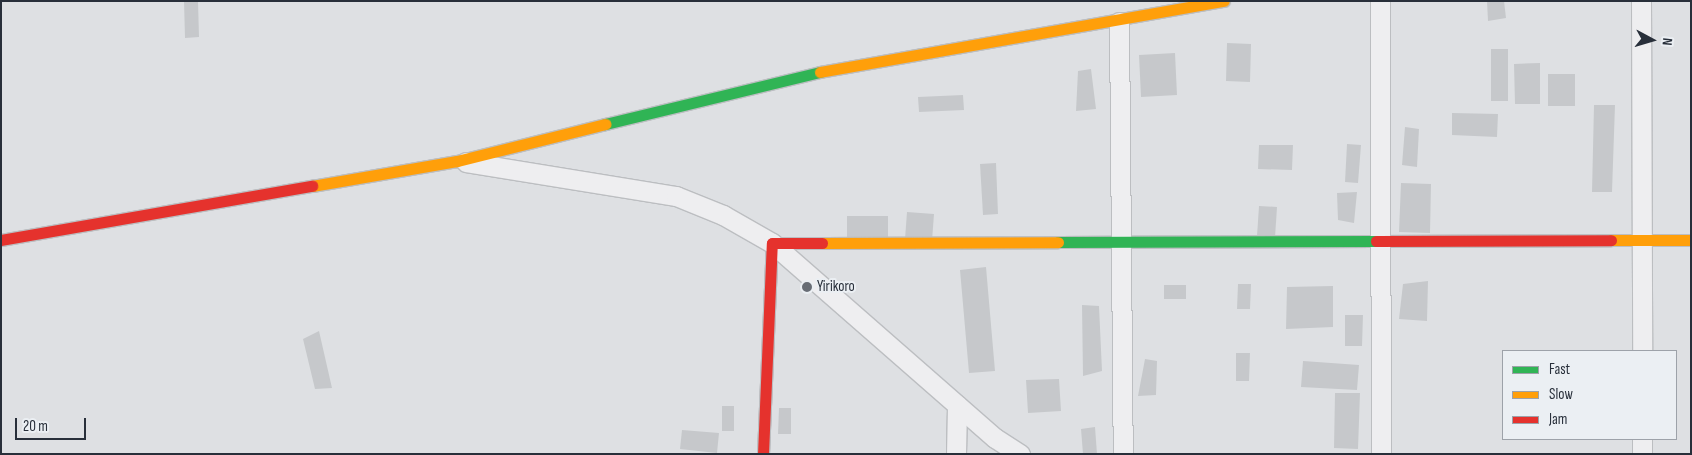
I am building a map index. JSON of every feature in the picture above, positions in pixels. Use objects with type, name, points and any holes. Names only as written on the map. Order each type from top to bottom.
[{"type":"street","points":[[1,240],[457,161],[810,74],[1120,22],[1224,1]]},
{"type":"street","points":[[1380,1],[1380,454]]},
{"type":"street","points":[[1641,1],[1642,350]]},
{"type":"street","points":[[1120,22],[1124,454]]},
{"type":"street","points":[[457,161],[676,196],[723,215],[772,243],[995,438],[1020,454]]},
{"type":"street","points":[[772,243],[1691,240]]},
{"type":"street","points":[[763,454],[772,243]]},
{"type":"street","points":[[956,454],[958,405]]},
{"type":"street","points":[[1642,440],[1642,454]]},
{"type":"building","points":[[184,1],[198,1],[199,37],[185,38]]},
{"type":"building","points":[[1487,1],[1504,1],[1506,18],[1488,21]]},
{"type":"building","points":[[1227,43],[1251,44],[1250,82],[1226,81]]},
{"type":"building","points":[[1491,49],[1508,49],[1508,101],[1491,101]]},
{"type":"building","points":[[1175,53],[1177,95],[1141,97],[1139,55]]},
{"type":"building","points":[[1540,63],[1540,104],[1515,104],[1514,64]]},
{"type":"building","points":[[1091,69],[1096,109],[1076,111],[1078,71]]},
{"type":"building","points":[[1548,74],[1575,74],[1575,106],[1548,106]]},
{"type":"building","points":[[963,95],[964,110],[919,112],[918,97]]},
{"type":"building","points":[[1594,105],[1615,105],[1612,192],[1592,192]]},
{"type":"building","points":[[1452,113],[1498,114],[1497,137],[1452,135]]},
{"type":"building","points":[[1405,127],[1419,129],[1417,167],[1402,165]]},
{"type":"building","points":[[1347,144],[1361,145],[1358,183],[1345,182]]},
{"type":"building","points":[[1259,145],[1293,145],[1292,170],[1258,169]]},
{"type":"building","points":[[996,163],[998,214],[983,215],[980,164]]},
{"type":"building","points":[[1401,183],[1431,184],[1430,233],[1399,232]]},
{"type":"building","points":[[1357,192],[1354,223],[1338,220],[1337,193]]},
{"type":"building","points":[[1259,206],[1277,207],[1275,238],[1257,236]]},
{"type":"building","points":[[907,212],[934,214],[932,241],[905,239]]},
{"type":"building","points":[[847,216],[888,216],[888,240],[847,241]]},
{"type":"building","points":[[986,267],[995,371],[969,373],[960,270]]},
{"type":"building","points":[[1428,281],[1427,321],[1399,319],[1403,284]]},
{"type":"building","points":[[1238,284],[1251,284],[1250,309],[1237,309]]},
{"type":"building","points":[[1164,285],[1186,285],[1186,299],[1164,299]]},
{"type":"building","points":[[1333,286],[1333,327],[1286,329],[1287,287]]},
{"type":"building","points":[[1082,305],[1099,306],[1102,371],[1083,376]]},
{"type":"building","points":[[1345,315],[1363,315],[1362,346],[1345,346]]},
{"type":"building","points":[[319,331],[332,388],[315,389],[303,339]]},
{"type":"building","points":[[1236,353],[1250,353],[1249,381],[1236,381]]},
{"type":"building","points":[[1145,359],[1157,361],[1156,395],[1138,396]]},
{"type":"building","points":[[1303,361],[1359,365],[1357,390],[1301,387]]},
{"type":"building","points":[[1059,379],[1061,411],[1028,413],[1026,380]]},
{"type":"building","points":[[1335,393],[1360,393],[1358,449],[1334,448]]},
{"type":"building","points":[[722,406],[734,406],[734,431],[722,431]]},
{"type":"building","points":[[779,408],[791,408],[791,434],[778,434]]},
{"type":"building","points":[[1095,427],[1097,454],[1083,454],[1081,429]]},
{"type":"building","points":[[682,430],[719,433],[717,453],[680,449]]},
{"type":"traffic: fast","points":[[605,124],[820,72]]},
{"type":"traffic: fast","points":[[1058,242],[1376,241]]},
{"type":"traffic: slow","points":[[820,72],[1224,1]]},
{"type":"traffic: slow","points":[[312,186],[457,161],[605,124]]},
{"type":"traffic: slow","points":[[1611,240],[1691,240]]},
{"type":"traffic: slow","points":[[822,243],[1058,242]]},
{"type":"traffic: jam","points":[[1,240],[312,186]]},
{"type":"traffic: jam","points":[[1376,241],[1611,240]]},
{"type":"traffic: jam","points":[[763,454],[772,243],[822,243]]},
{"type":"place","name":"Yirikoro","points":[[807,287]]}]
